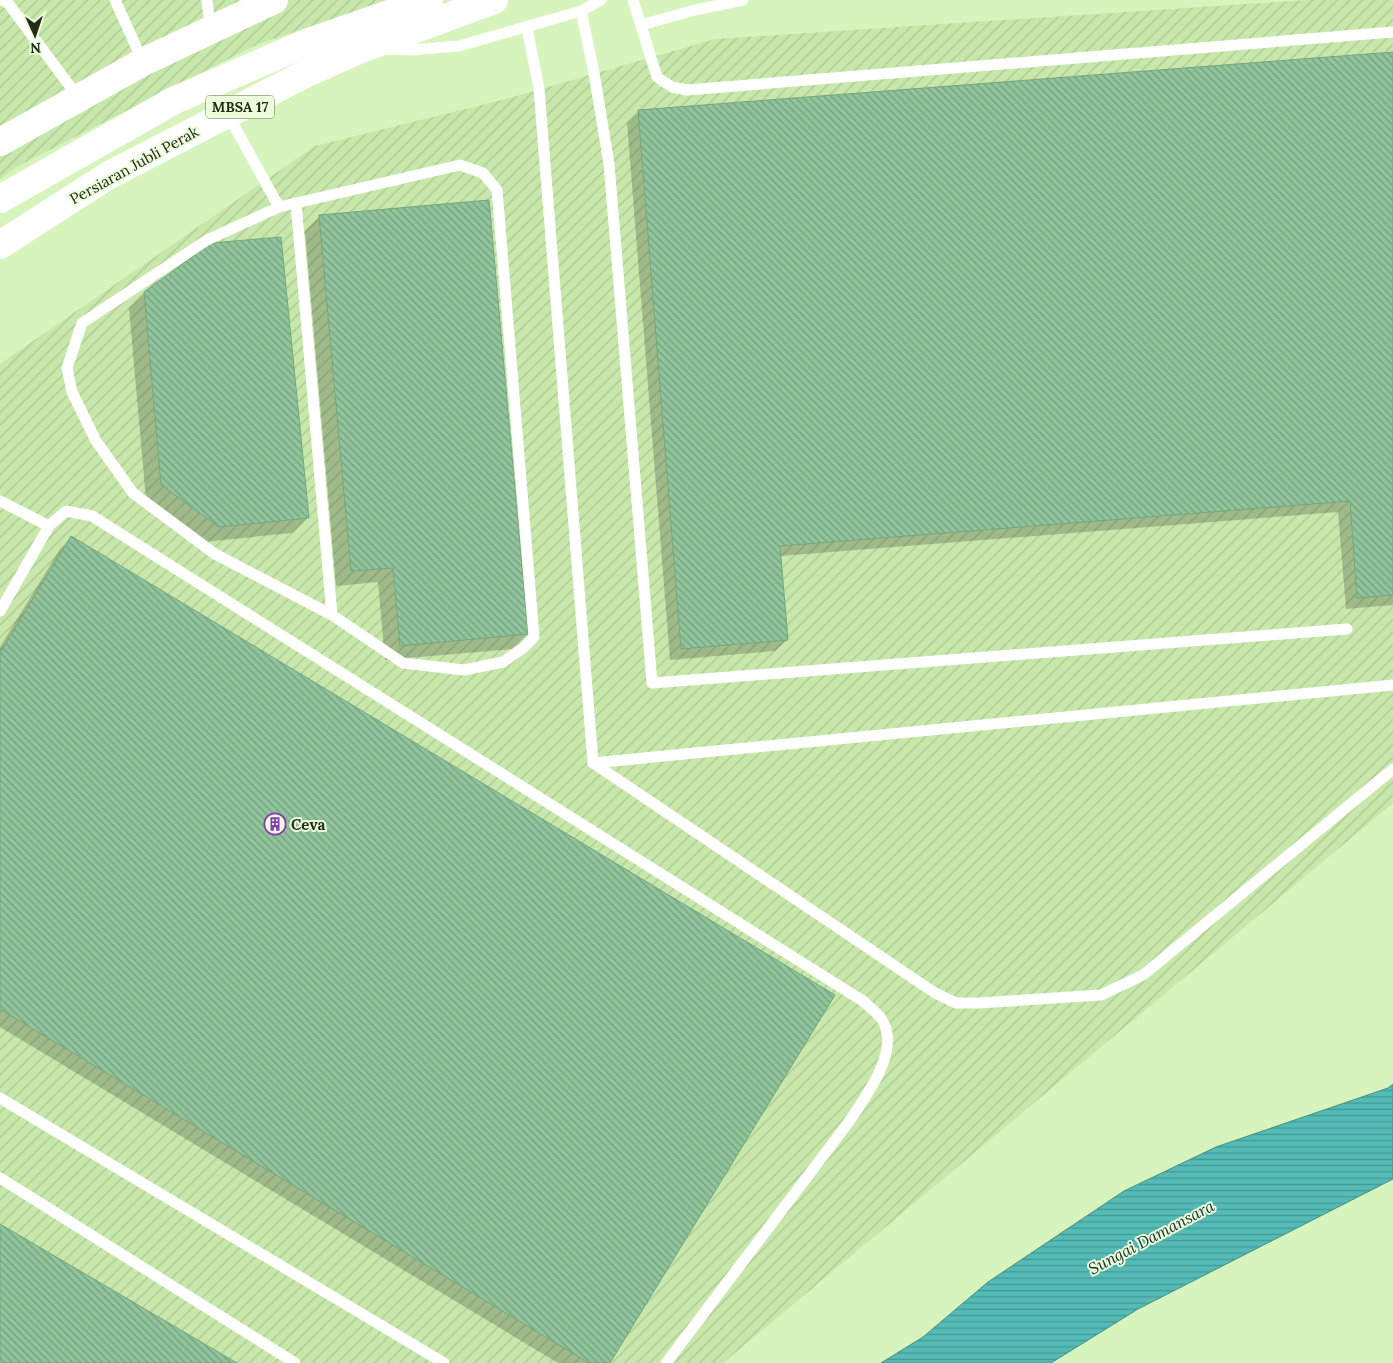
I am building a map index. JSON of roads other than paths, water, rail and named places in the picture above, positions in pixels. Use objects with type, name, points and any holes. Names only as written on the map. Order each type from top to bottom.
[{"type":"main road","points":[[0,142],[78,96],[271,0]]},
{"type":"main road","points":[[0,199],[173,101],[306,43],[429,0]]},
{"type":"main road","name":"Persiaran Jubli Perak","points":[[0,245],[109,175],[305,74],[361,49],[494,0]]},
{"type":"lane","points":[[2,0],[8,3],[78,96]]},
{"type":"lane","points":[[115,0],[143,62]]},
{"type":"lane","points":[[207,0],[210,29]]},
{"type":"lane","points":[[361,49],[411,50],[459,46],[581,11],[601,0]]},
{"type":"lane","points":[[633,0],[657,77],[672,88],[687,90],[1393,32]]},
{"type":"lane","points":[[641,25],[743,0]]},
{"type":"lane","points":[[581,11],[594,73],[609,164],[652,683],[1347,629]]},
{"type":"lane","points":[[527,28],[538,89],[593,763]]},
{"type":"lane","points":[[227,113],[279,207]]},
{"type":"lane","points":[[460,166],[483,173],[497,190],[534,637],[504,662],[464,670],[403,663],[332,615],[215,554],[133,493],[96,441],[72,392],[67,368],[82,323],[207,240],[279,207],[460,166]]},
{"type":"lane","points":[[296,203],[332,615]]},
{"type":"lane","points":[[0,501],[49,526]]},
{"type":"lane","points":[[0,611],[49,526],[66,511],[92,516],[863,1000],[881,1018],[888,1038],[885,1060],[872,1086],[848,1123],[666,1363]]},
{"type":"lane","points":[[593,763],[1393,685]]},
{"type":"lane","points":[[593,763],[935,993],[956,1003],[1101,995],[1143,975],[1393,768]]},
{"type":"lane","points":[[0,1098],[444,1363]]},
{"type":"lane","points":[[0,1178],[295,1363]]},
{"type":"water","name":"Sungai Damansara","points":[[1393,1084],[1393,1179],[1138,1309],[1051,1363],[881,1363],[923,1337],[988,1282],[1124,1191],[1216,1147],[1388,1088]]},
{"type":"place","name":"Ceva","points":[[275,824]]}]
